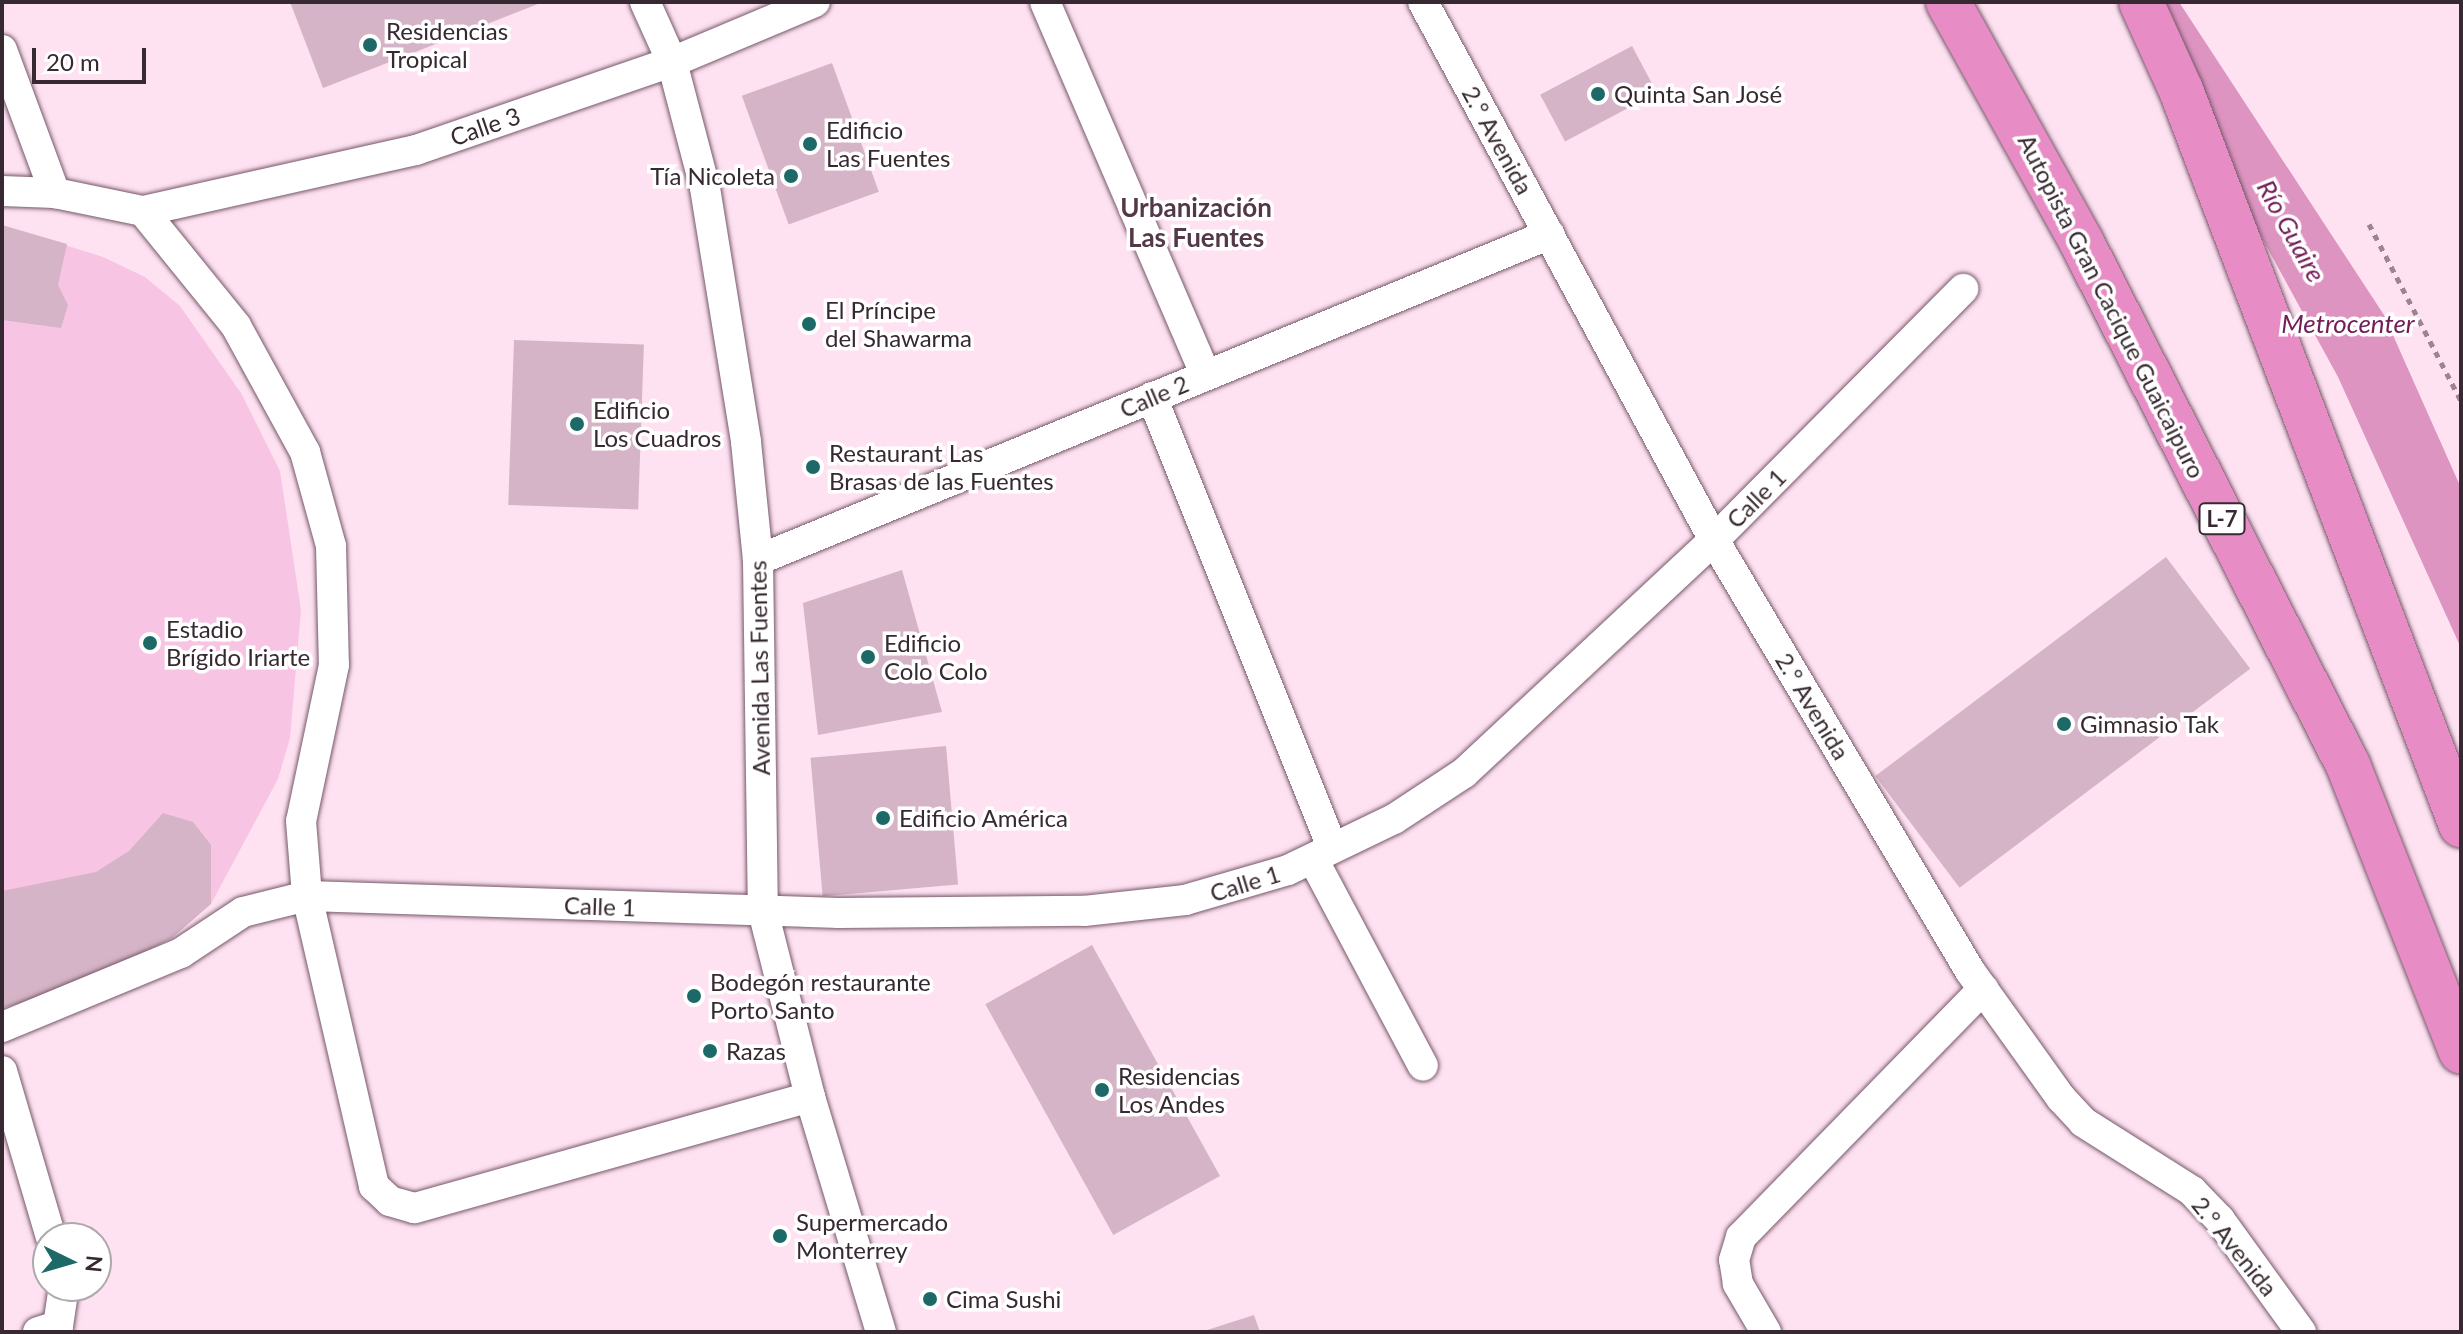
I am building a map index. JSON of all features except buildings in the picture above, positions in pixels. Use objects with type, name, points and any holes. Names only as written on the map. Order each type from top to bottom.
[{"type":"highway","name":"Autopista Gran Cacique Guaicaipuro","points":[[1948,2],[2082,243],[2348,765],[2461,1052]]},
{"type":"highway","points":[[2141,2],[2181,90],[2461,825]]},
{"type":"street","name":"Avenida Las Fuentes","points":[[645,2],[672,62],[728,311],[758,560],[763,911],[810,1097],[881,1332]]},
{"type":"street","name":"Calle 3","points":[[143,211],[416,150],[672,62],[815,2]]},
{"type":"street","points":[[1045,2],[1205,374]]},
{"type":"street","name":"2.° Avenida","points":[[1423,2],[1714,540],[1983,989],[2083,1122],[2169,1171],[2220,1220],[2301,1332]]},
{"type":"street","points":[[2,50],[55,193]]},
{"type":"street","points":[[2,191],[55,193],[143,211],[236,326],[305,452],[331,546],[334,665],[301,821],[307,896],[374,1186],[390,1201],[414,1208],[810,1097]]},
{"type":"street","name":"Calle 2","points":[[758,560],[1550,234]]},
{"type":"street","name":"Calle 1","points":[[2,1027],[181,953],[243,912],[307,896],[763,911],[1139,907],[1233,890],[1394,819],[1464,773],[1714,540],[1963,289]]},
{"type":"street","points":[[1152,397],[1322,853],[1423,1066]]},
{"type":"street","points":[[1766,1332],[1738,1284],[1734,1260],[1741,1237],[1983,989]]},
{"type":"street","points":[[2,1071],[46,1222]]},
{"type":"street","points":[[38,1332],[58,1326],[62,1302]]},
{"type":"path","points":[[2369,224],[2461,401]]},
{"type":"shaded area","name":"Estadio Brígido Iriarte","points":[[2,225],[103,257],[145,277],[180,306],[241,393],[280,471],[301,610],[290,738],[278,779],[211,904],[2,1008]]},
{"type":"water","name":"Metrocenter","points":[[2117,2],[2179,2],[2384,315],[2461,488],[2461,648],[2338,377],[2181,90]]},
{"type":"place","name":"Residencias Tropical","points":[[370,45]]},
{"type":"place","name":"Quinta San José","points":[[1598,94]]},
{"type":"place","name":"Edificio Las Fuentes","points":[[810,144]]},
{"type":"place","name":"Tía Nicoleta","points":[[791,176]]},
{"type":"place","name":"El Príncipe del Shawarma","points":[[809,324]]},
{"type":"place","name":"Edificio Los Cuadros","points":[[577,424]]},
{"type":"place","name":"Restaurant Las Brasas de las Fuentes","points":[[813,467]]},
{"type":"place","name":"Estadio Brígido Iriarte","points":[[150,643]]},
{"type":"place","name":"Edificio Colo Colo","points":[[868,657]]},
{"type":"place","name":"Gimnasio Tak","points":[[2064,724]]},
{"type":"place","name":"Edificio América","points":[[883,818]]},
{"type":"place","name":"Bodegón restaurante Porto Santo","points":[[694,996]]},
{"type":"place","name":"Razas","points":[[710,1051]]},
{"type":"place","name":"Residencias Los Andes","points":[[1102,1090]]},
{"type":"place","name":"Supermercado Monterrey","points":[[780,1236]]},
{"type":"place","name":"Cima Sushi","points":[[930,1299]]},
{"type":"district","name":"Urbanización Las Fuentes","points":[[1196,223]]},
{"type":"water label","name":"Río Guaire","points":[[2291,231]]}]
